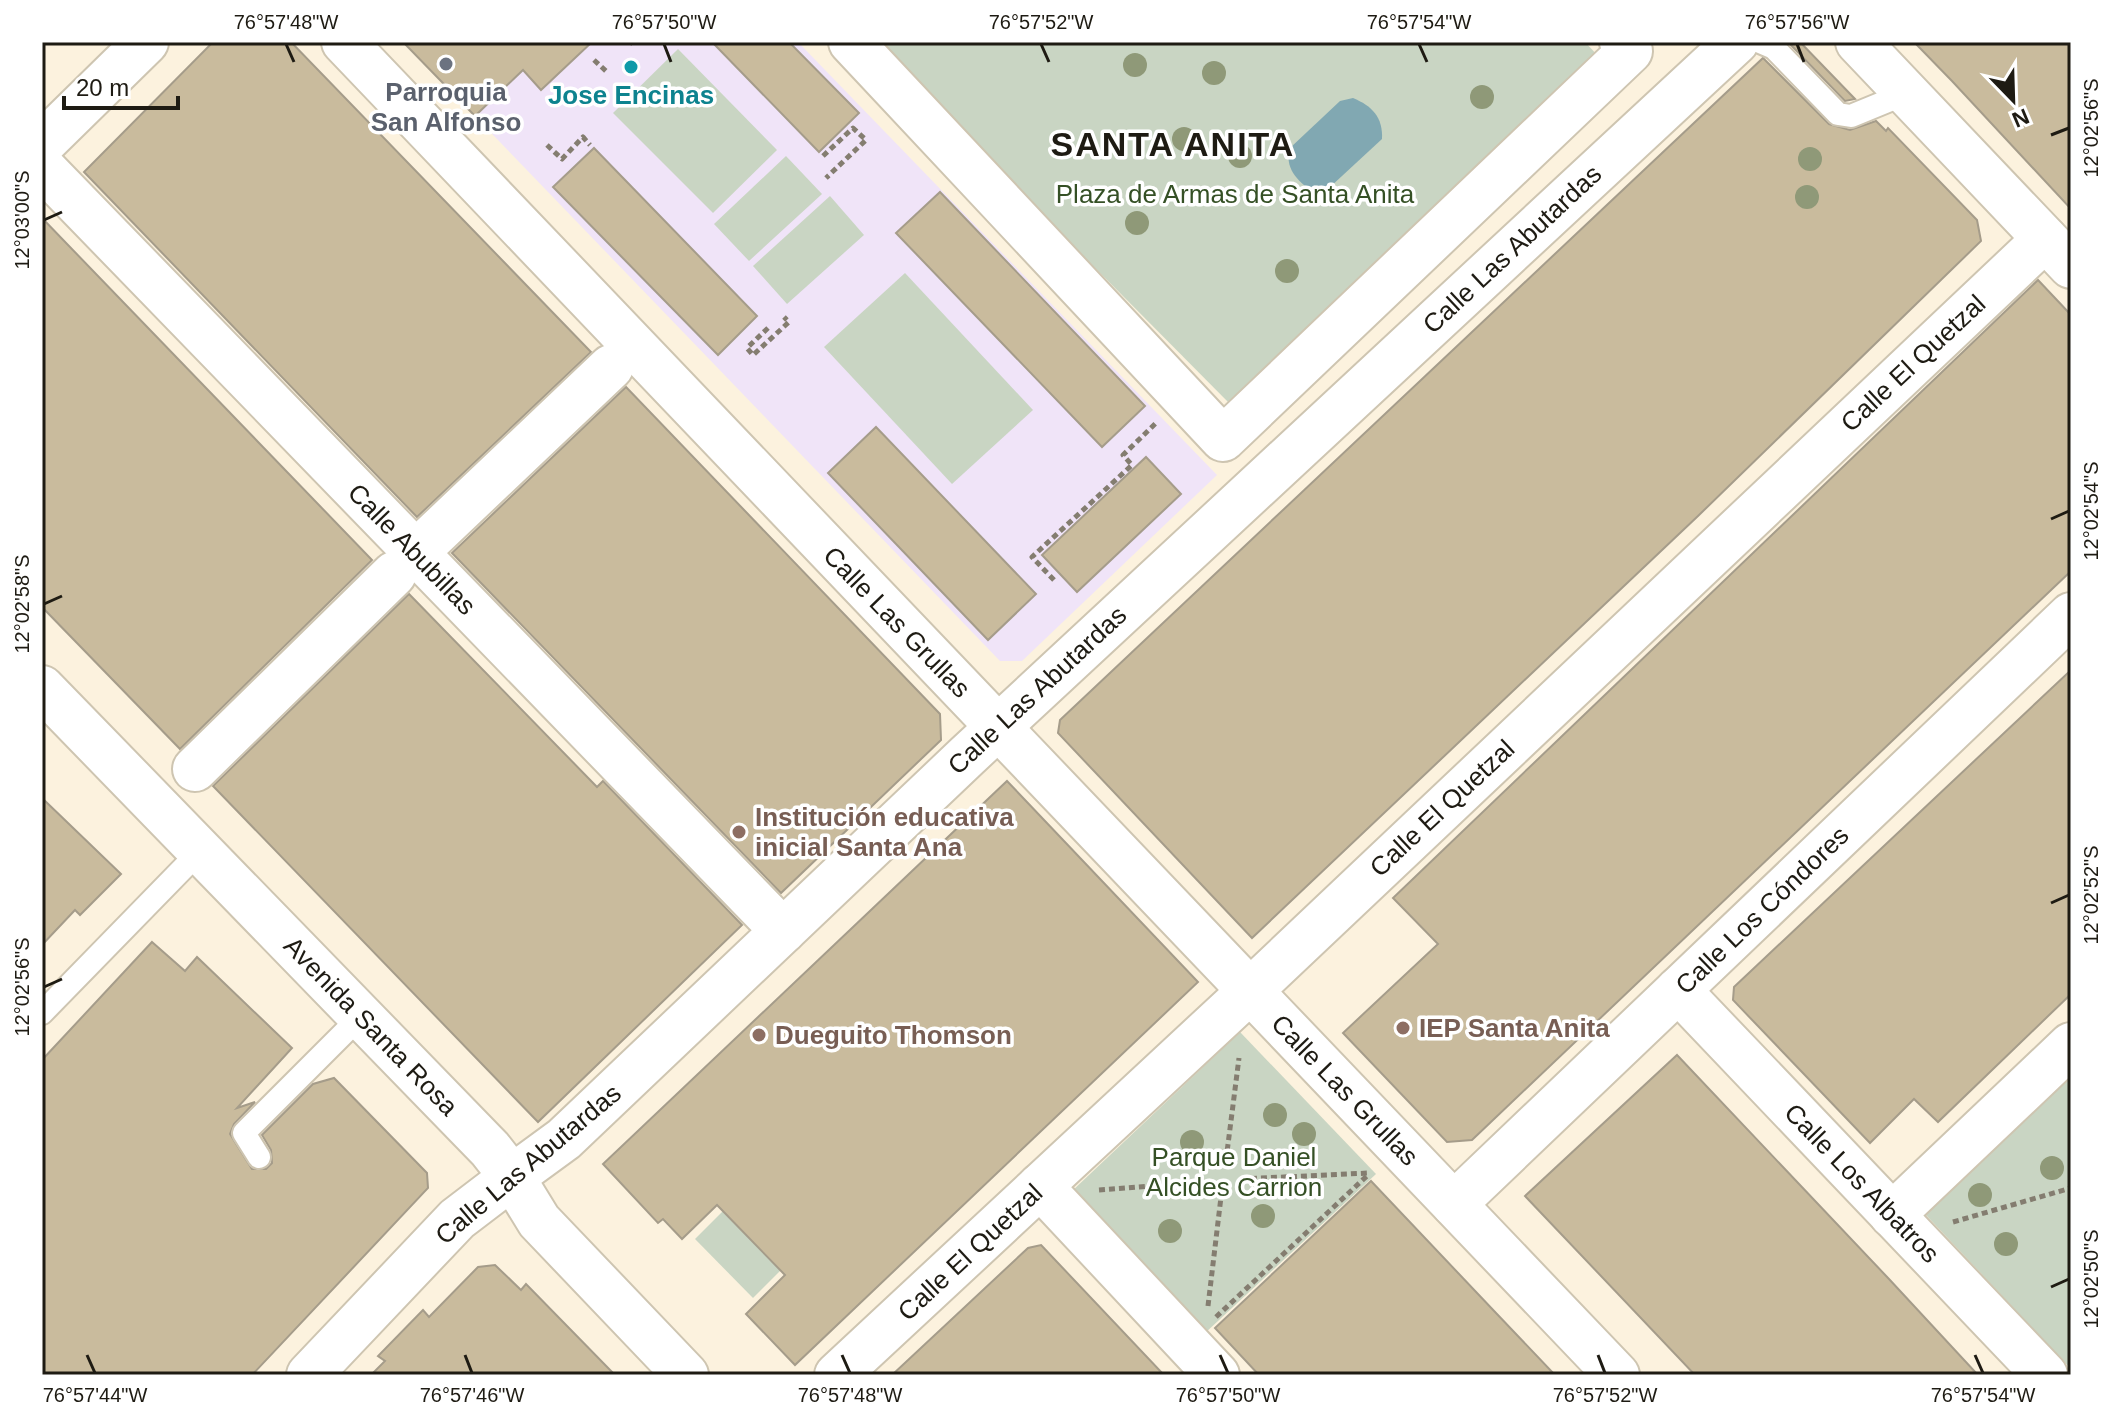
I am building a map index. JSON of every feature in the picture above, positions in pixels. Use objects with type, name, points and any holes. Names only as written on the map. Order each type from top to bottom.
[{"type":"street","points":[[42,144],[146,42]]},
{"type":"street","name":"Calle Las Grullas","points":[[344,42],[1617,1375]]},
{"type":"street","points":[[851,42],[1223,439],[1630,51],[1622,42]]},
{"type":"street","name":"Calle Las Abutardas","points":[[309,1375],[457,1219],[564,1139],[998,727],[1736,42]]},
{"type":"street","points":[[1858,42],[2058,252]]},
{"type":"street","name":"Calle Abubillas","points":[[42,167],[783,931]]},
{"type":"street","name":"Calle El Quetzal","points":[[837,1375],[1250,991],[2058,252]]},
{"type":"street","points":[[432,537],[611,367]]},
{"type":"street","points":[[195,769],[394,574]]},
{"type":"street","name":"Calle Los Cóndores","points":[[1454,1204],[2071,615]]},
{"type":"street","name":"Avenida Santa Rosa","points":[[42,688],[490,1149],[512,1177],[539,1221],[686,1375]]},
{"type":"street","name":"Calle Los Albatros","points":[[1678,990],[2045,1375]]},
{"type":"street","points":[[1892,1215],[2071,1045]]},
{"type":"street","points":[[1040,1186],[1217,1375]]},
{"type":"lane","points":[[1760,42],[1774,48],[1838,114],[1851,116],[1907,93]]},
{"type":"lane","points":[[42,1013],[200,851]]},
{"type":"lane","points":[[259,1157],[244,1133],[361,1016]]},
{"type":"path","points":[[594,60],[606,71]]},
{"type":"path","points":[[823,156],[853,128],[866,140],[826,178]]},
{"type":"path","points":[[547,145],[562,159],[583,137],[590,145]]},
{"type":"path","points":[[768,328],[747,348],[753,355],[789,322],[784,317]]},
{"type":"path","points":[[1054,580],[1032,557],[1132,465],[1123,455],[1162,418]]},
{"type":"path","points":[[1226,1160],[1239,1053]]},
{"type":"path","points":[[1205,1326],[1370,1173],[1241,1179]]},
{"type":"path","points":[[1093,1191],[1204,1182]]},
{"type":"path","points":[[1951,1223],[2071,1188]]},
{"type":"path","points":[[1207,1312],[1221,1197]]},
{"type":"shaded area","points":[[491,42],[798,42],[1217,475],[1022,661],[1000,661],[445,85]]},
{"type":"green space","name":"Plaza de Armas de Santa Anita","points":[[871,42],[1585,42],[1600,58],[1233,407]]},
{"type":"green space","points":[[678,49],[777,150],[713,213],[613,113]]},
{"type":"green space","points":[[786,156],[822,194],[749,261],[714,224]]},
{"type":"green space","points":[[830,196],[864,235],[787,304],[753,266]]},
{"type":"green space","points":[[905,273],[1033,410],[952,484],[824,347]]},
{"type":"green space","name":"Parque Daniel Alcides Carrion","points":[[1240,1032],[1376,1174],[1204,1334],[1071,1192]]},
{"type":"green space","points":[[2071,1074],[2071,1369],[1925,1214]]},
{"type":"green space","points":[[727,1207],[785,1266],[753,1298],[695,1239]]},
{"type":"water","points":[[1353,98],[1375,113],[1381,124],[1382,139],[1329,188],[1312,191],[1293,173],[1289,161],[1290,148],[1340,101]]},
{"type":"building","points":[[213,42],[291,42],[591,352],[417,517],[84,172]]},
{"type":"building","points":[[403,42],[592,42],[541,90],[523,70],[475,116]]},
{"type":"building","points":[[712,42],[789,42],[859,113],[819,152]]},
{"type":"building","points":[[1788,42],[1800,42],[1855,99],[1845,101]]},
{"type":"building","points":[[1914,42],[2071,42],[2071,209],[1952,81]]},
{"type":"building","points":[[1763,58],[1829,124],[1850,130],[1876,121],[1886,131],[1888,128],[1977,220],[1981,241],[1698,516],[1252,938],[1058,733],[1060,720]]},
{"type":"building","points":[[594,148],[757,316],[718,355],[553,187]]},
{"type":"building","points":[[940,192],[1145,406],[1102,447],[896,233]]},
{"type":"building","points":[[42,218],[372,560],[180,749],[42,607]]},
{"type":"building","points":[[2038,280],[2071,315],[2071,571],[1472,1140],[1447,1142],[1343,1033],[1438,944],[1393,898]]},
{"type":"building","points":[[626,387],[940,714],[941,740],[781,893],[452,553]]},
{"type":"building","points":[[876,427],[1036,594],[988,640],[828,473]]},
{"type":"building","points":[[1146,457],[1181,494],[1077,592],[1042,555]]},
{"type":"building","points":[[409,594],[597,787],[603,781],[742,925],[538,1122],[213,786]]},
{"type":"building","points":[[2071,670],[2071,994],[1938,1122],[1914,1099],[1870,1143],[1733,1000],[1734,987]]},
{"type":"building","points":[[1007,781],[1198,982],[795,1365],[746,1314],[785,1275],[717,1205],[682,1239],[663,1219],[658,1223],[603,1164]]},
{"type":"building","points":[[42,798],[121,874],[80,915],[75,910],[42,945]]},
{"type":"building","points":[[152,942],[185,971],[197,957],[292,1048],[237,1108],[255,1102],[234,1124],[230,1134],[252,1169],[266,1169],[272,1163],[271,1150],[262,1135],[313,1084],[334,1078],[427,1173],[428,1188],[252,1375],[42,1375],[42,1060]]},
{"type":"building","points":[[1677,1055],[1978,1375],[1695,1375],[1525,1196]]},
{"type":"building","points":[[1371,1181],[1555,1375],[1259,1375],[1215,1328]]},
{"type":"building","points":[[1041,1245],[1164,1375],[892,1375],[1028,1248]]},
{"type":"building","points":[[495,1265],[521,1290],[526,1284],[615,1375],[371,1375],[385,1361],[378,1356],[423,1310],[429,1317],[478,1267]]},
{"type":"place","name":"Parroquia San Alfonso","points":[[446,64]]},
{"type":"place","name":"Jose Encinas","points":[[631,67]]},
{"type":"place","name":"Institución educativa inicial Santa Ana","points":[[739,832]]},
{"type":"place","name":"IEP Santa Anita","points":[[1403,1028]]},
{"type":"place","name":"Dueguito Thomson","points":[[759,1035]]},
{"type":"district","name":"SANTA ANITA","points":[[1173,144]]}]
